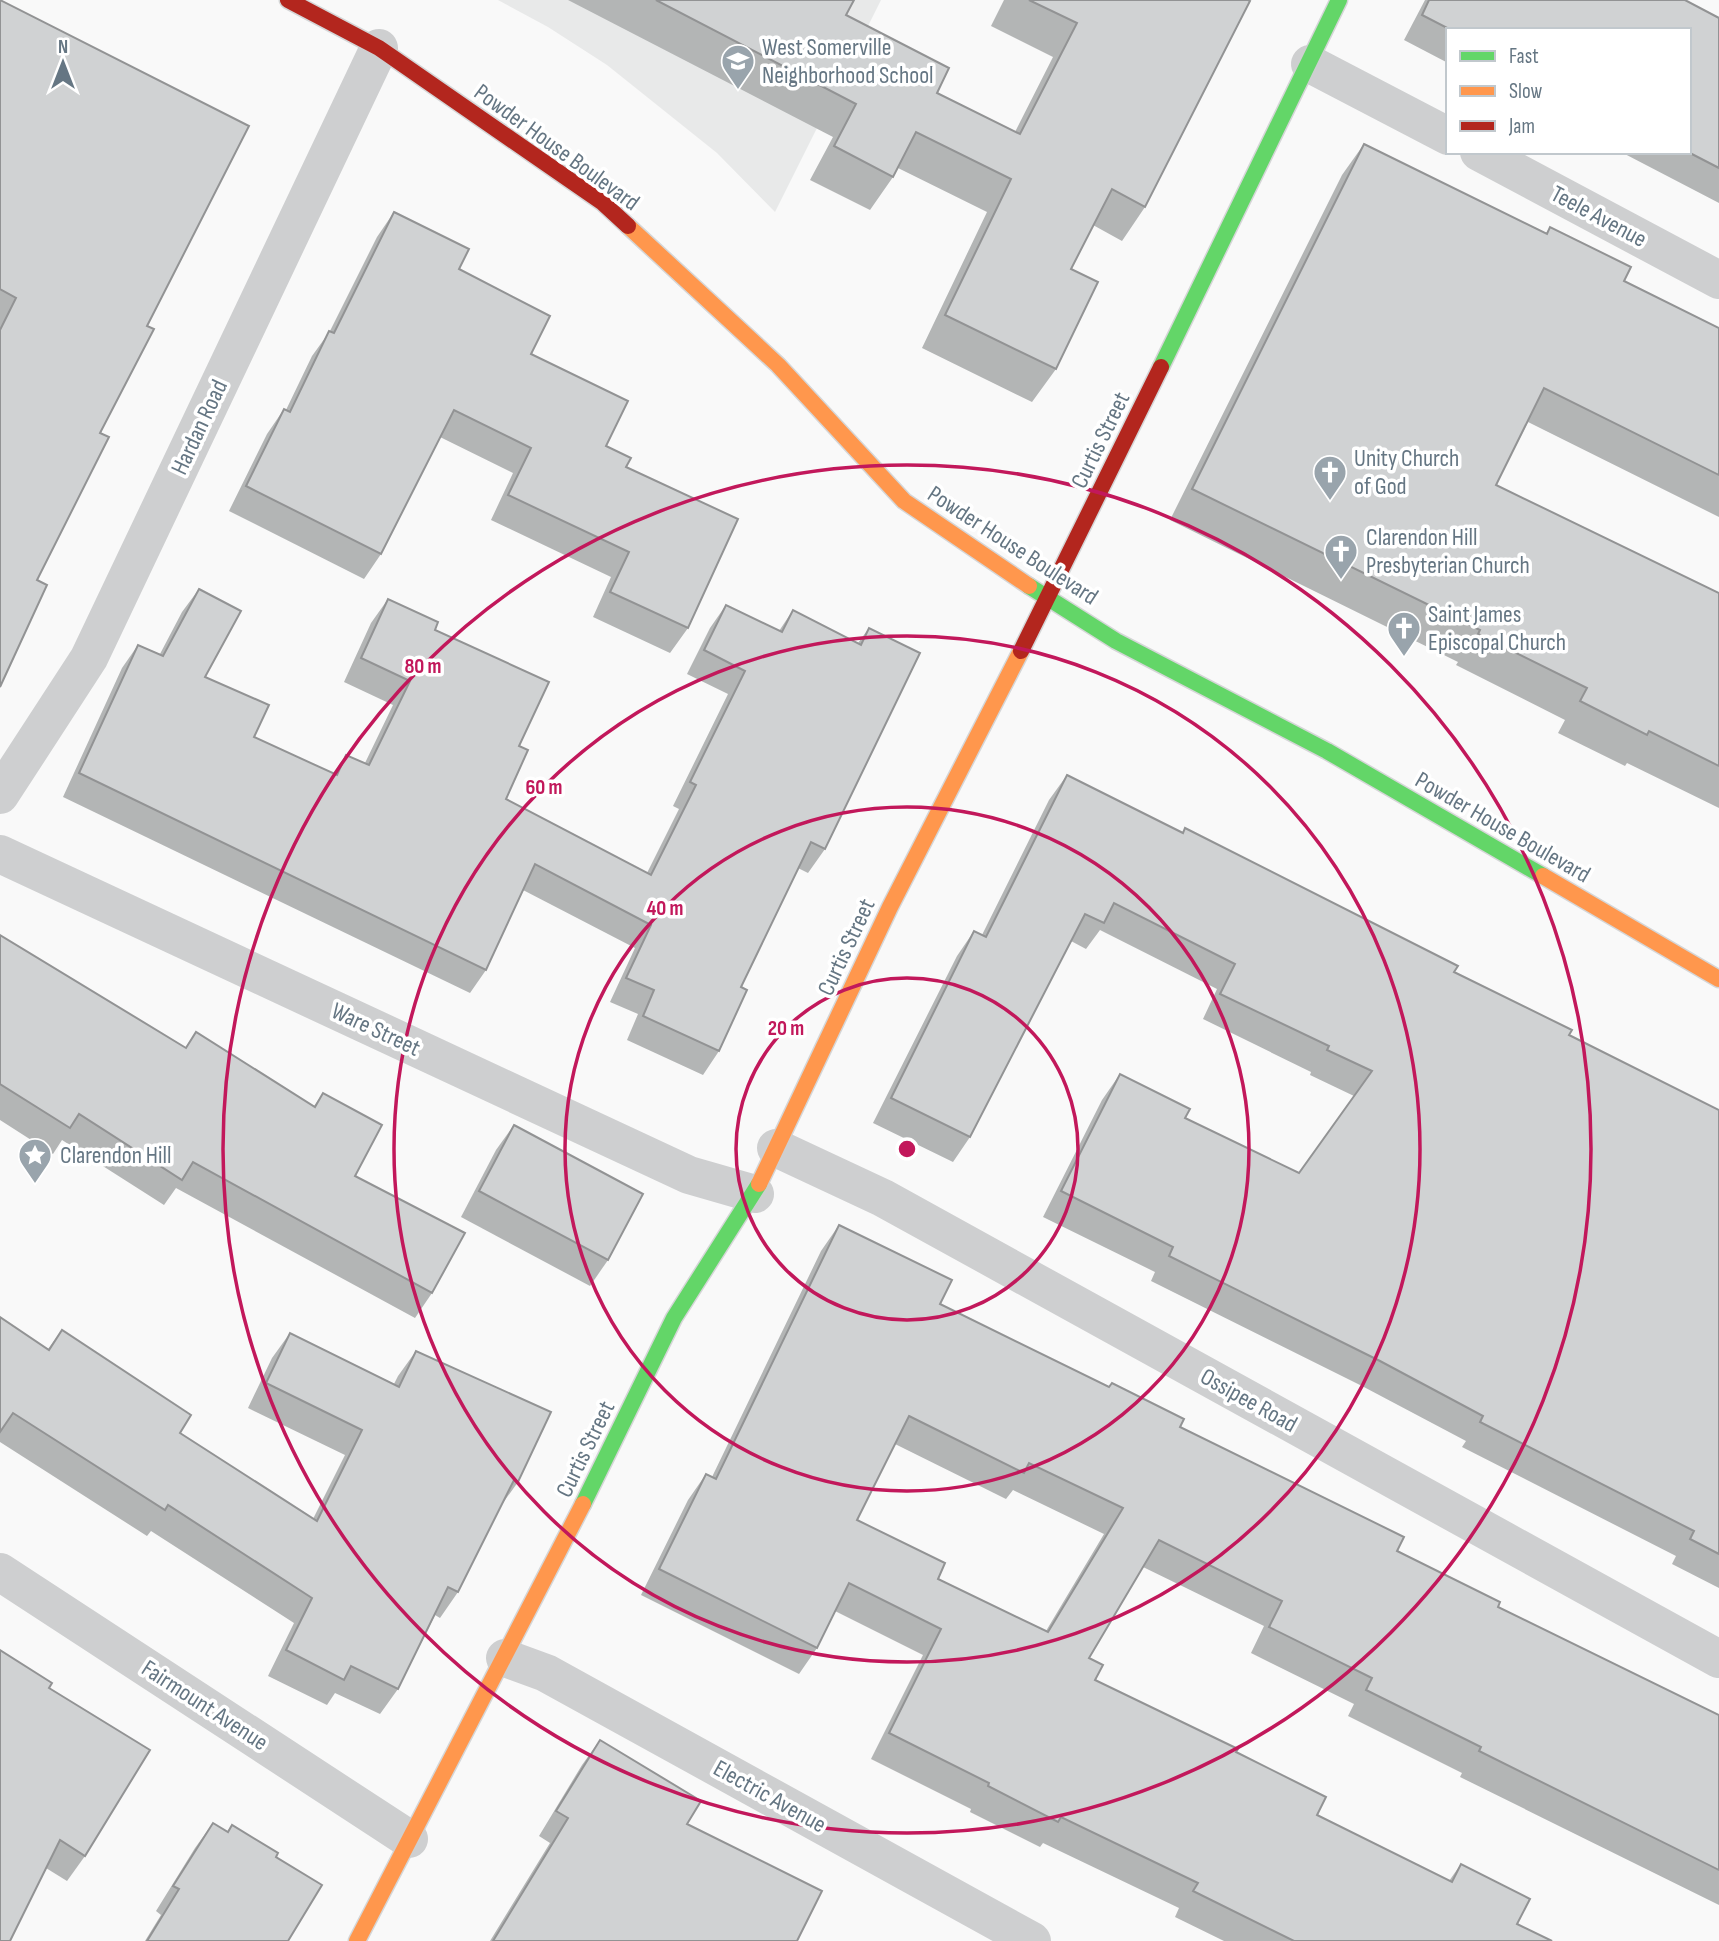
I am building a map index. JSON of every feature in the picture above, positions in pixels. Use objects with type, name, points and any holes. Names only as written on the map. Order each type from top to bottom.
[{"type":"street","name":"Powder House Boulevard","points":[[288,0],[379,48],[603,203],[778,365],[904,501],[974,551],[1116,641],[1327,751],[1719,979]]},
{"type":"street","name":"Curtis Street","points":[[357,1941],[471,1716],[505,1658],[674,1318],[755,1194],[890,907],[1048,598],[1339,0]]},
{"type":"street","name":"Hardan Road","points":[[0,795],[89,658],[379,48]]},
{"type":"street","points":[[1310,64],[1446,135]]},
{"type":"street","name":"Teele Avenue","points":[[1483,154],[1719,280]]},
{"type":"street","name":"Ware Street","points":[[0,854],[689,1175],[755,1194]]},
{"type":"street","name":"Ossipee Road","points":[[776,1148],[883,1198],[1719,1659]]},
{"type":"street","name":"Fairmount Avenue","points":[[0,1572],[409,1839]]},
{"type":"street","name":"Electric Avenue","points":[[505,1658],[546,1673],[1032,1941]]},
{"type":"shaded area","name":"West Somerville Neighborhood School","points":[[498,0],[881,0],[775,212],[717,153],[607,65],[548,27]]},
{"type":"building","points":[[0,0],[249,126],[147,326],[154,329],[100,433],[109,437],[37,580],[47,585],[0,687],[0,330],[16,298],[0,289]]},
{"type":"building","points":[[656,0],[854,0],[846,15],[949,68],[937,93],[1020,134],[1077,23],[1029,0],[1250,1],[1145,207],[1112,189],[1071,269],[1098,282],[1056,369],[945,315],[1011,179],[916,132],[893,177],[834,146],[856,104]]},
{"type":"building","points":[[1429,0],[1685,0],[1719,18],[1719,168],[1691,154],[1691,28],[1447,28],[1422,15]]},
{"type":"building","points":[[1364,144],[1547,234],[1550,227],[1631,267],[1624,281],[1719,328],[1719,475],[1544,388],[1496,485],[1719,593],[1719,766],[1649,731],[1647,735],[1580,701],[1587,688],[1478,634],[1480,630],[1192,489]]},
{"type":"building","points":[[394,212],[469,249],[459,269],[550,316],[531,354],[628,401],[606,446],[631,458],[626,467],[738,519],[688,628],[610,592],[629,552],[508,495],[531,448],[454,410],[381,554],[246,486],[284,409],[290,412],[329,331],[334,333]]},
{"type":"building","points":[[199,589],[241,611],[205,677],[269,705],[254,737],[337,775],[346,755],[369,765],[410,681],[361,658],[388,599],[438,622],[435,630],[549,682],[519,746],[528,750],[506,799],[651,875],[696,785],[690,782],[745,671],[704,650],[726,605],[782,632],[793,610],[861,645],[869,628],[920,653],[825,849],[811,842],[741,987],[747,990],[719,1051],[643,1016],[654,990],[626,978],[651,925],[535,864],[486,970],[79,773],[138,645],[163,656]]},
{"type":"building","points":[[1067,775],[1183,833],[1185,828],[1458,966],[1454,972],[1572,1030],[1569,1035],[1719,1110],[1719,1554],[1690,1539],[1694,1531],[1480,1422],[1483,1416],[1380,1361],[1169,1256],[1173,1247],[1061,1191],[1120,1074],[1190,1109],[1185,1118],[1299,1173],[1372,1071],[1327,1050],[1329,1046],[1220,994],[1235,964],[1114,903],[1104,923],[1085,914],[970,1137],[891,1098],[974,931],[986,937]]},
{"type":"building","points":[[0,935],[186,1048],[196,1032],[315,1107],[323,1093],[382,1125],[355,1176],[465,1233],[432,1293],[193,1162],[182,1180],[79,1114],[70,1128],[0,1084]]},
{"type":"building","points":[[514,1125],[643,1194],[608,1260],[479,1191]]},
{"type":"building","points":[[839,1225],[952,1280],[940,1304],[1109,1387],[1112,1383],[1184,1419],[1180,1427],[1404,1537],[1397,1551],[1500,1602],[1498,1607],[1719,1715],[1719,1870],[1479,1751],[1481,1747],[1366,1690],[1372,1678],[1269,1627],[1282,1601],[1159,1540],[1089,1658],[1103,1665],[1095,1680],[1238,1749],[1236,1752],[1326,1797],[1317,1815],[1452,1882],[1461,1864],[1530,1899],[1517,1924],[1552,1941],[1294,1941],[1193,1891],[1198,1883],[1061,1817],[1058,1822],[988,1786],[989,1783],[889,1733],[941,1629],[849,1583],[817,1648],[659,1569],[706,1474],[716,1479]],"holes":[[[909,1416],[1024,1473],[1029,1463],[1123,1508],[1048,1632],[938,1579],[945,1563],[857,1520]]]},
{"type":"building","points":[[0,1317],[49,1350],[62,1330],[191,1415],[180,1433],[317,1521],[362,1430],[266,1383],[290,1333],[399,1387],[416,1351],[551,1412],[518,1482],[514,1480],[458,1592],[448,1587],[398,1689],[351,1666],[344,1680],[286,1650],[312,1598],[168,1505],[165,1510],[13,1413],[0,1432]]},
{"type":"building","points":[[0,1650],[52,1683],[49,1688],[150,1750],[85,1856],[60,1840],[10,1941],[0,1941]]},
{"type":"building","points":[[600,1740],[701,1801],[687,1824],[822,1891],[797,1941],[493,1941],[568,1818],[556,1811]]},
{"type":"building","points":[[213,1823],[228,1832],[232,1825],[278,1853],[276,1857],[322,1885],[288,1941],[147,1941],[179,1889],[173,1886]]},
{"type":"traffic: fast","points":[[1161,367],[1339,0]]},
{"type":"traffic: fast","points":[[1029,586],[1116,641],[1327,751],[1543,876]]},
{"type":"traffic: fast","points":[[583,1504],[674,1318],[759,1184]]},
{"type":"traffic: slow","points":[[628,226],[778,365],[904,501],[1029,586]]},
{"type":"traffic: slow","points":[[759,1184],[890,907],[1021,651]]},
{"type":"traffic: slow","points":[[1543,876],[1719,979]]},
{"type":"traffic: slow","points":[[357,1941],[583,1504]]},
{"type":"traffic: jam","points":[[288,0],[379,48],[603,203],[628,226]]},
{"type":"traffic: jam","points":[[1021,651],[1161,367]]},
{"type":"place","name":"West Somerville Neighborhood School","points":[[738,91]]},
{"type":"place","name":"Unity Church of God","points":[[1330,502]]},
{"type":"place","name":"Clarendon Hill Presbyterian Church","points":[[1341,581]]},
{"type":"place","name":"Saint James Episcopal Church","points":[[1404,658]]},
{"type":"place","name":"Clarendon Hill","points":[[35,1185]]}]
